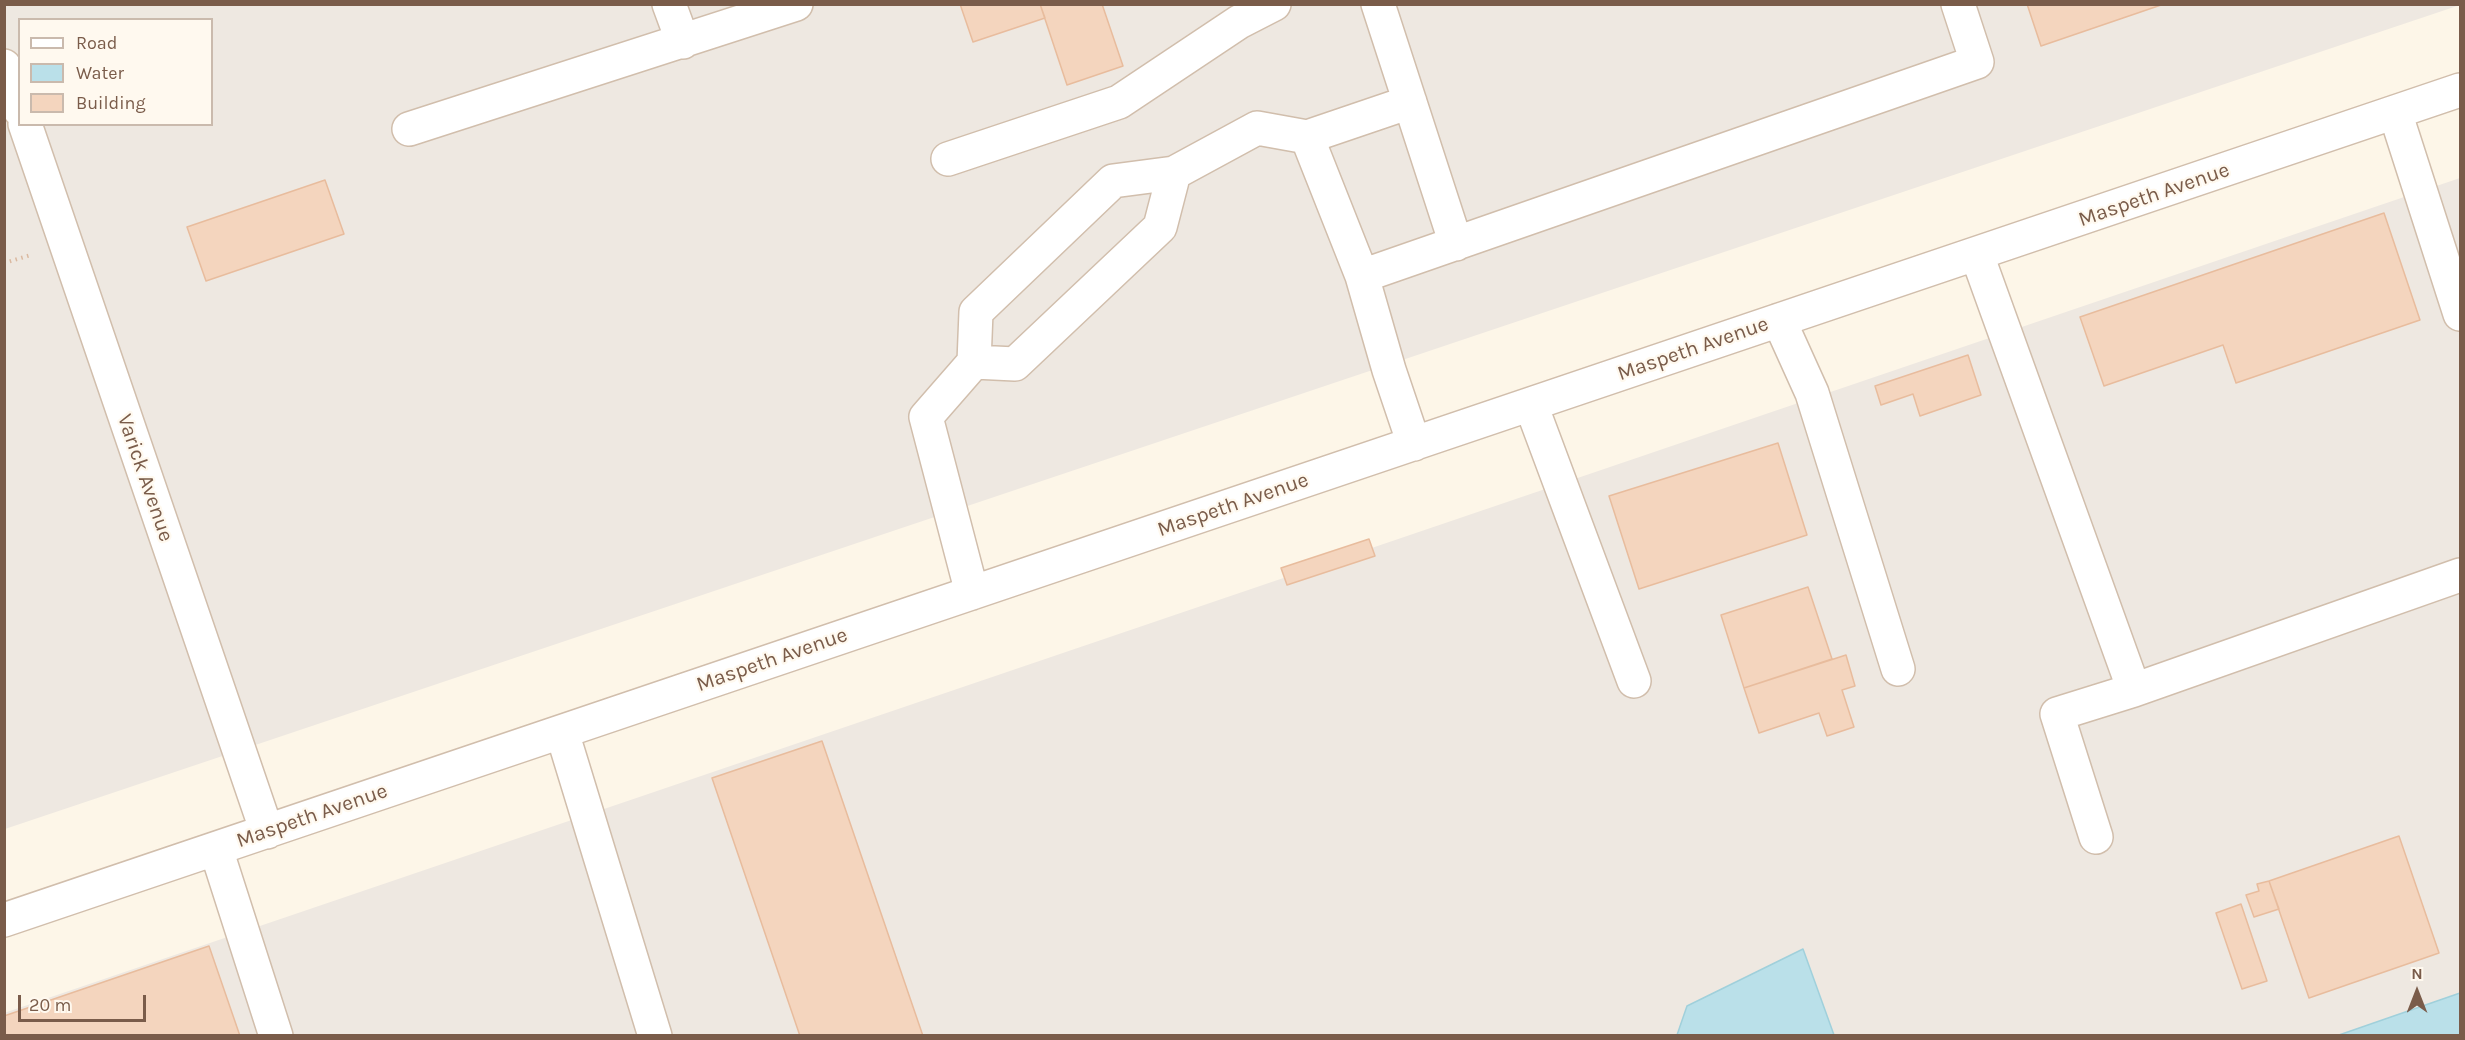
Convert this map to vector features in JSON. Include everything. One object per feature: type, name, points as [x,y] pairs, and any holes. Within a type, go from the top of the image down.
[{"type":"street","points":[[669,4],[683,42]]},
{"type":"street","points":[[409,129],[796,4]]},
{"type":"street","points":[[948,159],[1119,102],[1239,22],[1274,4]]},
{"type":"street","points":[[1378,4],[1456,244]]},
{"type":"street","points":[[1362,276],[1977,62],[1958,4]]},
{"type":"street","points":[[4,66],[18,104]]},
{"type":"street","name":"Maspeth Avenue","points":[[4,921],[2460,90]]},
{"type":"street","points":[[972,593],[926,417],[974,362],[976,312],[1113,181],[1174,173],[1257,128],[1306,137],[1410,102]]},
{"type":"street","points":[[2395,112],[2460,314]]},
{"type":"street","name":"Varick Avenue","points":[[26,126],[267,832]]},
{"type":"street","points":[[1306,137],[1362,276],[1389,370],[1414,444]]},
{"type":"street","points":[[974,362],[1015,364],[1160,227],[1174,173]]},
{"type":"street","points":[[1977,255],[2134,690]]},
{"type":"street","points":[[1779,320],[1812,393],[1898,669]]},
{"type":"street","points":[[1530,405],[1634,681]]},
{"type":"street","points":[[2096,837],[2057,714],[2134,690],[2460,575]]},
{"type":"street","points":[[562,732],[655,1035]]},
{"type":"street","points":[[216,849],[276,1035]]},
{"type":"shaded area","points":[[2460,4],[2460,5],[5,829],[4,5]]},
{"type":"shaded area","points":[[2460,178],[2460,993],[2339,1035],[1834,1035],[1803,949],[1687,1006],[1677,1036],[5,1036],[4,1013]]},
{"type":"water","points":[[1803,949],[1834,1035],[1677,1035],[1687,1006]]},
{"type":"water","points":[[2460,993],[2460,1035],[2339,1035]]},
{"type":"building","points":[[960,4],[1040,4],[1045,18],[973,42]]},
{"type":"building","points":[[1040,4],[1102,4],[1123,66],[1067,85]]},
{"type":"building","points":[[2027,4],[2164,4],[2041,46]]},
{"type":"building","points":[[325,180],[344,234],[206,281],[187,227]]},
{"type":"building","points":[[2384,213],[2420,320],[2236,383],[2223,345],[2104,386],[2080,317]]},
{"type":"building","points":[[1968,355],[1981,395],[1920,416],[1913,394],[1881,405],[1875,386]]},
{"type":"building","points":[[1778,443],[1807,535],[1639,589],[1609,496]]},
{"type":"building","points":[[1369,539],[1375,556],[1287,585],[1281,568]]},
{"type":"building","points":[[1808,587],[1832,659],[1744,688],[1721,615]]},
{"type":"building","points":[[1846,655],[1855,686],[1842,690],[1854,727],[1827,736],[1819,713],[1759,733],[1744,688]]},
{"type":"building","points":[[822,741],[923,1036],[800,1036],[712,778]]},
{"type":"building","points":[[2399,836],[2439,953],[2309,998],[2269,881]]},
{"type":"building","points":[[2269,881],[2279,909],[2254,917],[2246,895],[2259,891],[2257,884]]},
{"type":"building","points":[[2241,904],[2267,981],[2242,989],[2216,913]]},
{"type":"building","points":[[209,946],[240,1036],[4,1036],[4,1016]]}]
